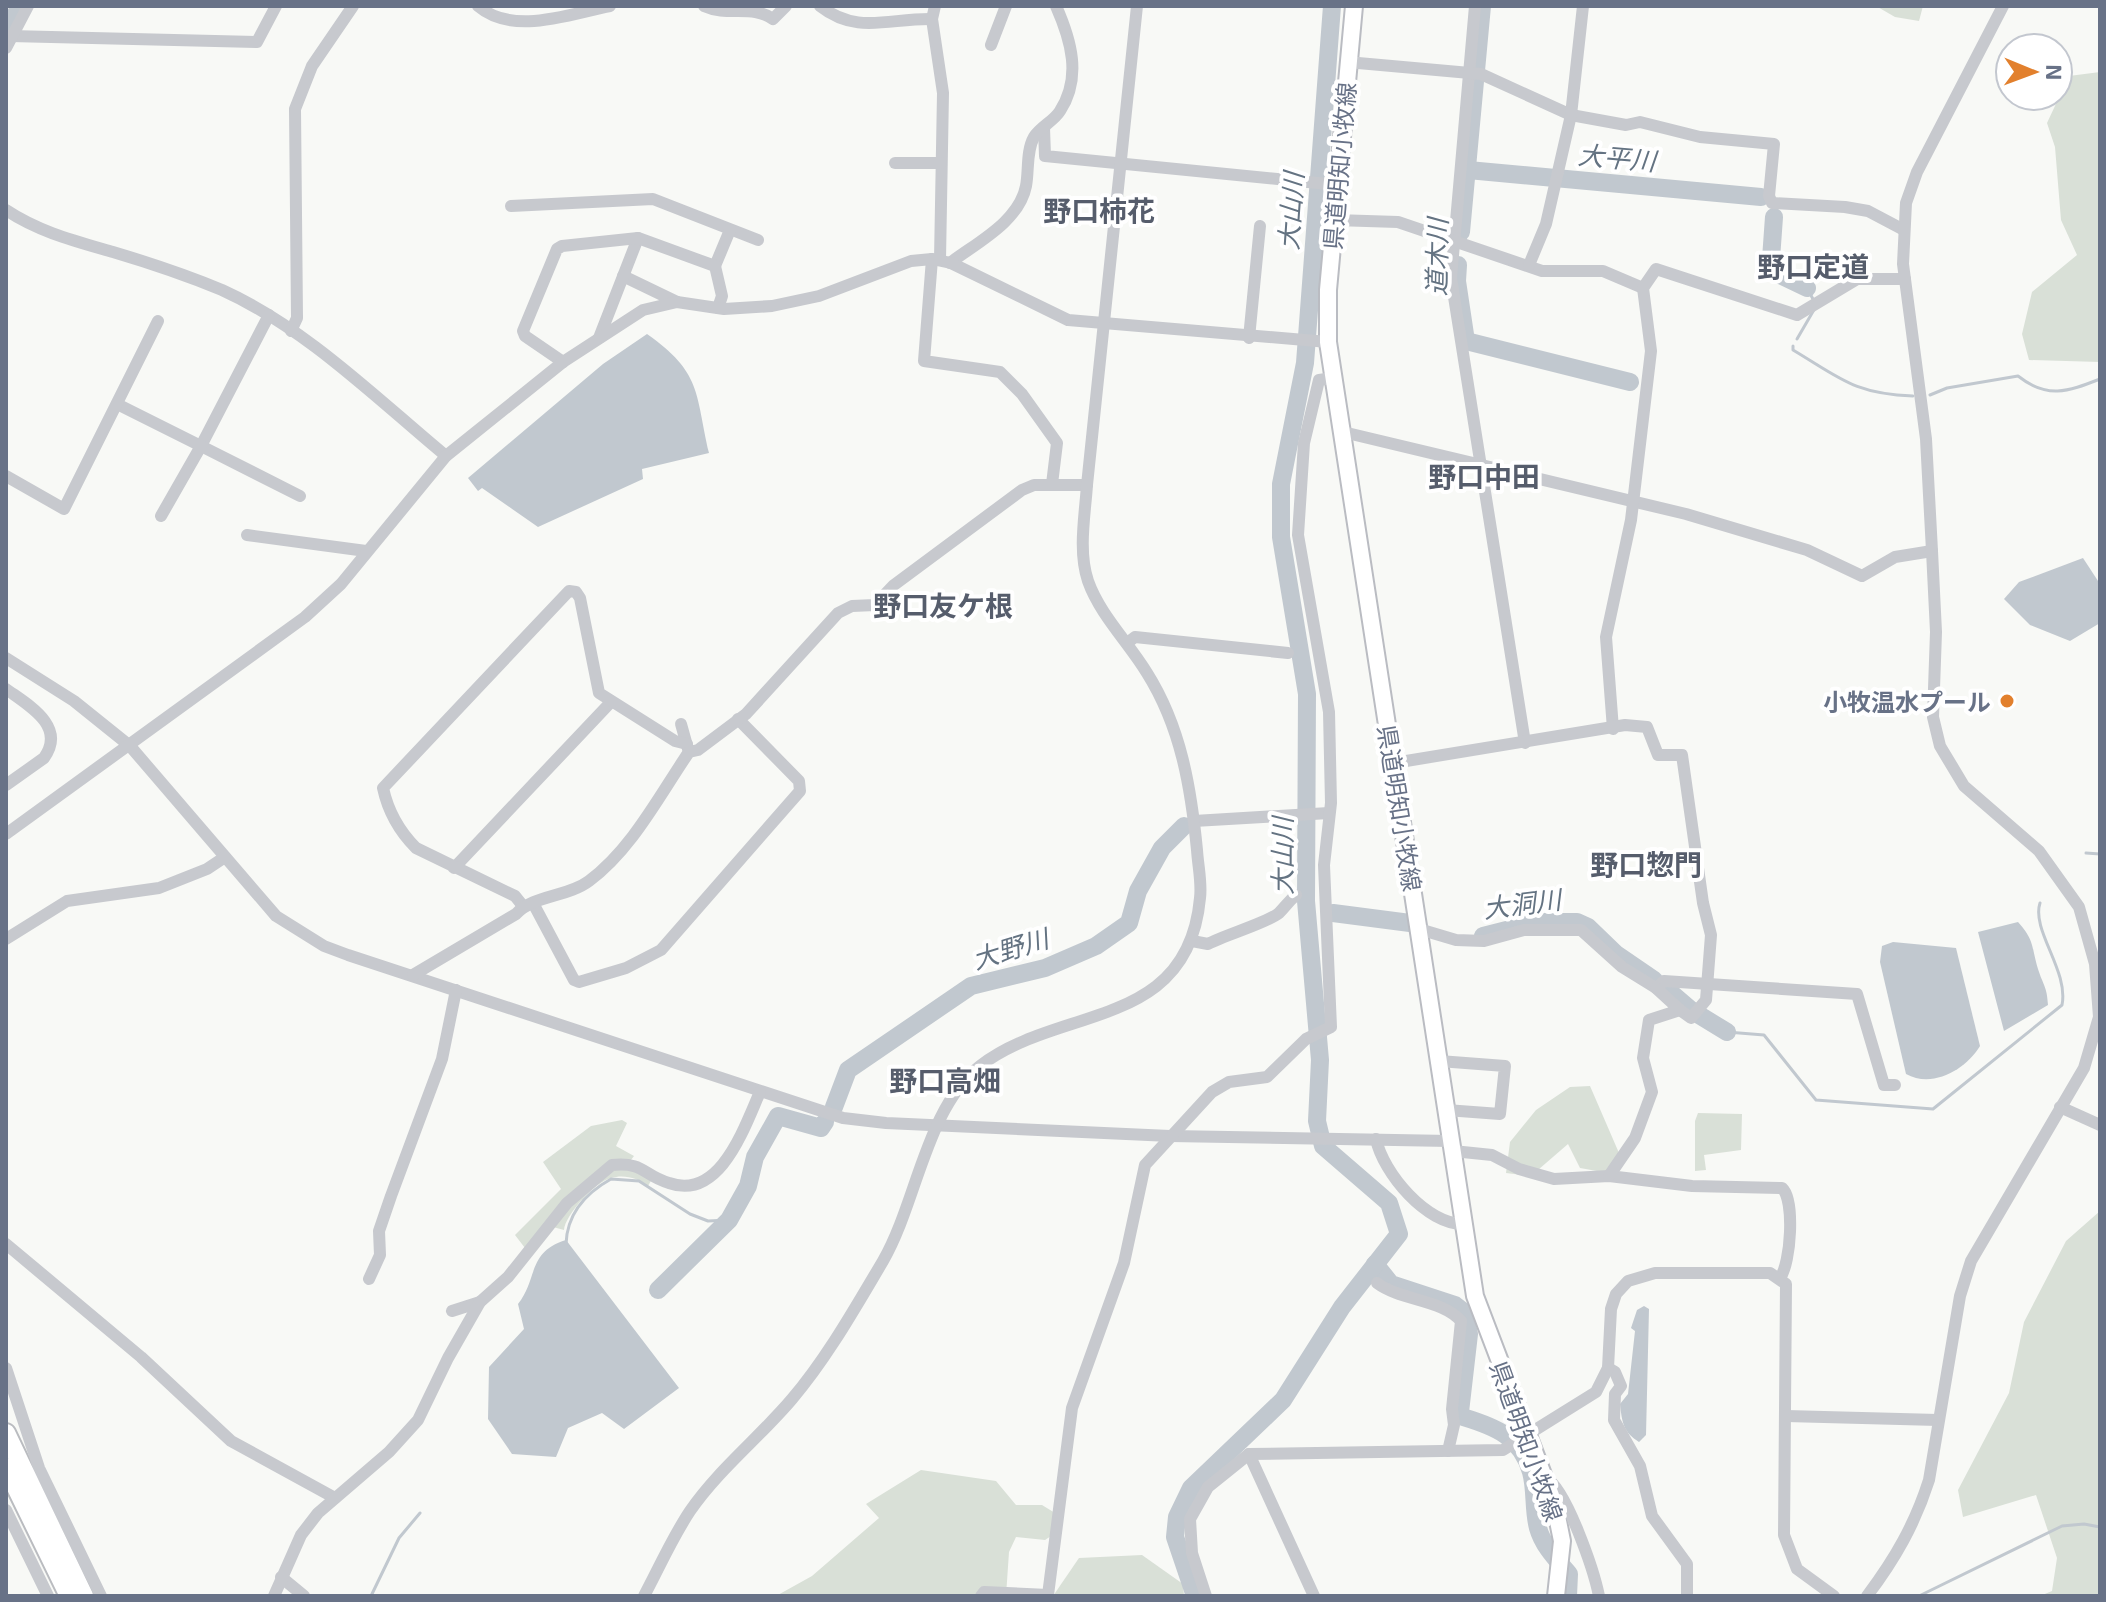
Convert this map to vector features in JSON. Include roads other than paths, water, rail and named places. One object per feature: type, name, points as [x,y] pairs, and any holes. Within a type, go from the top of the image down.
[{"type":"highway","points":[[6,1433],[84,1596]]},
{"type":"highway","points":[[6,1467],[69,1596]]},
{"type":"main road","name":"県道明知小牧線","points":[[1354,6],[1335,185],[1335,220],[1324,343],[1343,432],[1475,1296],[1519,1438],[1546,1478],[1560,1529],[1561,1554],[1556,1596]]},
{"type":"street","points":[[28,6],[8,42],[257,42],[276,6]]},
{"type":"street","points":[[291,331],[297,318],[295,109],[312,66],[353,6]]},
{"type":"street","points":[[478,6],[500,19],[524,22],[610,6]]},
{"type":"street","points":[[704,6],[716,12],[760,10],[773,19],[786,6]]},
{"type":"street","points":[[820,6],[841,20],[860,25],[934,12],[943,93],[941,261],[924,361],[1000,372],[1015,385],[1057,443],[1052,484]]},
{"type":"street","points":[[991,45],[1006,6]]},
{"type":"street","points":[[623,276],[677,302],[718,308],[791,303],[841,289],[888,268],[941,261],[976,247],[1014,209],[1026,186],[1034,136],[1059,114],[1071,84],[1072,47],[1056,6]]},
{"type":"street","points":[[644,1596],[691,1510],[745,1446],[790,1401],[844,1324],[899,1232],[937,1124],[949,1102],[980,1067],[1012,1048],[1134,1002],[1175,966],[1192,941],[1201,893],[1190,788],[1177,739],[1160,694],[1088,581],[1083,540],[1137,6]]},
{"type":"street","points":[[1475,6],[1475,73],[1451,278],[1525,743]]},
{"type":"street","points":[[1529,265],[1546,224],[1571,115],[1583,6]]},
{"type":"street","points":[[1867,1596],[1901,1550],[1920,1508],[1960,1296],[1971,1261],[2084,1068],[2096,1034],[2099,991],[2079,907],[2051,865],[1964,786],[1940,746],[1933,717],[1936,632],[1932,551],[1926,439],[1905,279],[1906,203],[1917,172],[2003,6]]},
{"type":"street","points":[[1347,62],[1475,73],[1571,115],[1626,125],[1640,122],[1700,137],[1774,144],[1769,196],[1772,203],[1856,209],[1904,230]]},
{"type":"street","points":[[1044,128],[1045,156],[1335,185]]},
{"type":"street","points":[[895,163],[941,163]]},
{"type":"street","points":[[511,206],[653,199],[758,240]]},
{"type":"street","points":[[6,210],[27,224],[59,236],[179,273],[269,315],[446,456]]},
{"type":"street","points":[[1335,220],[1389,220],[1542,271],[1603,271],[1643,288]]},
{"type":"street","points":[[1254,338],[1260,226]]},
{"type":"street","points":[[718,308],[722,296],[715,266],[730,230]]},
{"type":"street","points":[[563,362],[525,336],[523,331],[557,249],[638,238],[715,266]]},
{"type":"street","points":[[599,338],[638,238]]},
{"type":"street","points":[[941,261],[1057,316],[1104,324],[1324,343]]},
{"type":"street","points":[[1613,729],[1606,637],[1632,504],[1651,351],[1643,288],[1656,269],[1797,315],[1857,279],[1905,279]]},
{"type":"street","points":[[6,834],[305,617],[341,584],[446,456],[563,362],[643,310],[677,302]]},
{"type":"street","points":[[161,516],[269,315]]},
{"type":"street","points":[[6,476],[64,509],[158,321]]},
{"type":"street","points":[[981,1596],[984,1592],[1048,1595],[1076,1391],[1124,1263],[1145,1165],[1212,1092],[1229,1082],[1267,1077],[1310,1037],[1331,1027],[1333,1015],[1325,942],[1324,865],[1331,755],[1326,676],[1299,556],[1298,535],[1304,443],[1313,394],[1319,380],[1333,378]]},
{"type":"street","points":[[117,404],[300,496]]},
{"type":"street","points":[[1343,432],[1632,504],[1686,514],[1807,550],[1862,576],[1895,557],[1932,551]]},
{"type":"street","points":[[738,719],[799,781],[800,791],[661,950],[626,968],[579,982],[574,980],[528,904],[416,848],[404,836],[386,804],[383,788],[569,591],[576,592],[580,598],[599,693],[610,703],[675,741],[698,750],[738,719],[838,613],[852,606],[875,605],[894,585],[1008,500],[1034,485],[1087,485]]},
{"type":"street","points":[[247,535],[366,551]]},
{"type":"street","points":[[1127,643],[1135,637],[1288,653]]},
{"type":"street","points":[[6,658],[74,701],[130,746],[262,902],[291,927],[348,955],[843,1118],[1170,1136],[1376,1139],[1452,1146],[1492,1155],[1519,1169],[1554,1179],[1609,1176],[1692,1186],[1782,1188],[1789,1198],[1788,1264],[1780,1278]]},
{"type":"street","points":[[6,689],[45,717],[49,726],[48,753],[6,785]]},
{"type":"street","points":[[454,868],[610,703]]},
{"type":"street","points":[[413,975],[528,904],[570,891],[604,867],[652,809],[688,748],[681,724]]},
{"type":"street","points":[[1394,763],[1625,725],[1647,727],[1658,755],[1682,755],[1711,935],[1706,1000],[1691,1018],[1656,988],[1622,967],[1581,930],[1524,930],[1484,941],[1456,940],[1419,929]]},
{"type":"street","points":[[1194,821],[1326,813]]},
{"type":"street","points":[[6,939],[67,901],[159,888],[225,857]]},
{"type":"street","points":[[1192,941],[1208,944],[1232,930],[1263,922],[1278,913],[1296,895]]},
{"type":"street","points":[[1656,988],[1664,981],[1857,994],[1884,1085],[1895,1085]]},
{"type":"street","points":[[369,1279],[380,1255],[379,1231],[442,1059],[456,990]]},
{"type":"street","points":[[1609,1176],[1635,1138],[1652,1092],[1643,1058],[1649,1020],[1680,1010]]},
{"type":"street","points":[[1439,1061],[1505,1066],[1500,1114],[1446,1110]]},
{"type":"street","points":[[274,1596],[301,1535],[335,1498],[389,1452],[418,1420],[480,1302],[508,1277],[567,1203],[612,1165],[643,1167],[669,1184],[687,1186],[718,1172],[760,1092]]},
{"type":"street","points":[[2060,1107],[2100,1125]]},
{"type":"street","points":[[1376,1139],[1380,1157],[1389,1172],[1429,1212],[1442,1222],[1464,1224]]},
{"type":"street","points":[[6,1244],[141,1357],[231,1441],[335,1498]]},
{"type":"street","points":[[1206,1596],[1192,1553],[1190,1519],[1208,1487],[1249,1454],[1503,1450],[1596,1392],[1608,1368],[1611,1309],[1616,1294],[1628,1281],[1655,1273],[1770,1273],[1780,1278],[1787,1296],[1784,1535],[1797,1569],[1834,1596]]},
{"type":"street","points":[[1377,1283],[1392,1294],[1454,1312],[1461,1321],[1452,1409],[1454,1425],[1448,1451]]},
{"type":"street","points":[[452,1311],[480,1302]]},
{"type":"street","points":[[6,1368],[39,1468],[101,1596]]},
{"type":"street","points":[[1608,1368],[1615,1372],[1621,1386],[1615,1394],[1614,1420],[1640,1466],[1652,1516],[1687,1564],[1687,1596]]},
{"type":"street","points":[[1786,1416],[1938,1420]]},
{"type":"street","points":[[1249,1454],[1314,1596]]},
{"type":"street","points":[[1546,1478],[1554,1482],[1568,1509],[1599,1596]]},
{"type":"street","points":[[6,1510],[48,1596]]},
{"type":"street","points":[[281,1577],[304,1596]]},
{"type":"street","points":[[1806,1596],[1814,1583]]},
{"type":"waterway","points":[[6,33],[20,6]]},
{"type":"waterway","name":"大山川","points":[[1195,1596],[1175,1537],[1177,1517],[1191,1488],[1283,1400],[1342,1307],[1399,1234],[1389,1203],[1323,1146],[1317,1121],[1320,1060],[1306,901],[1307,694],[1281,537],[1281,484],[1305,363],[1332,6]]},
{"type":"waterway","name":"道木川","points":[[1461,232],[1482,6]]},
{"type":"waterway","name":"大平川","points":[[1468,170],[1761,197]]},
{"type":"waterway","name":"大平川","points":[[1774,217],[1771,259],[1776,273],[1807,288]]},
{"type":"waterway","name":"道木川","points":[[1458,265],[1457,281],[1466,341],[1630,382]]},
{"type":"waterway","points":[[1807,288],[1814,301]]},
{"type":"waterway","points":[[1797,339],[1815,308]]},
{"type":"waterway","points":[[1793,346],[1793,350],[1848,383],[1876,392],[1913,396]]},
{"type":"waterway","points":[[1930,395],[1947,388],[2018,376],[2038,388],[2058,391],[2100,379]]},
{"type":"waterway","name":"大野川","points":[[834,1107],[848,1070],[971,986],[1045,968],[1096,946],[1129,923],[1138,891],[1162,848],[1184,826]]},
{"type":"waterway","points":[[2086,853],[2100,854]]},
{"type":"waterway","points":[[1727,1032],[1764,1035],[1816,1100],[1933,1109],[2062,1005],[2060,979],[2041,926],[2040,903]]},
{"type":"waterway","name":"大洞川","points":[[1333,913],[1410,923]]},
{"type":"waterway","name":"大洞川","points":[[1483,936],[1538,922],[1577,922],[1588,927],[1616,954],[1654,980]]},
{"type":"waterway","name":"大洞川","points":[[1663,986],[1691,1010],[1727,1032]]},
{"type":"waterway","name":"大野川","points":[[658,1290],[729,1220],[748,1186],[755,1157],[778,1116],[821,1128],[825,1122]]},
{"type":"waterway","points":[[566,1244],[570,1223],[579,1206],[593,1191],[611,1179],[639,1181],[690,1214],[708,1221],[729,1220]]},
{"type":"waterway","points":[[1375,1264],[1391,1284],[1455,1305],[1464,1312],[1469,1334],[1460,1412],[1463,1417],[1506,1435],[1527,1460],[1534,1486],[1540,1535],[1569,1574],[1568,1596]]},
{"type":"waterway","points":[[371,1596],[399,1538],[420,1513]]},
{"type":"waterway","points":[[1919,1596],[2062,1526],[2084,1524],[2100,1527]]},
{"type":"place","name":"小牧温水プール","points":[[2007,701]]},
{"type":"district","name":"野口柿花","points":[[1099,210]]},
{"type":"district","name":"野口定道","points":[[1813,266]]},
{"type":"district","name":"野口中田","points":[[1484,476]]},
{"type":"district","name":"野口友ケ根","points":[[943,605]]},
{"type":"district","name":"野口惣門","points":[[1646,864]]},
{"type":"district","name":"野口高畑","points":[[945,1080]]}]
